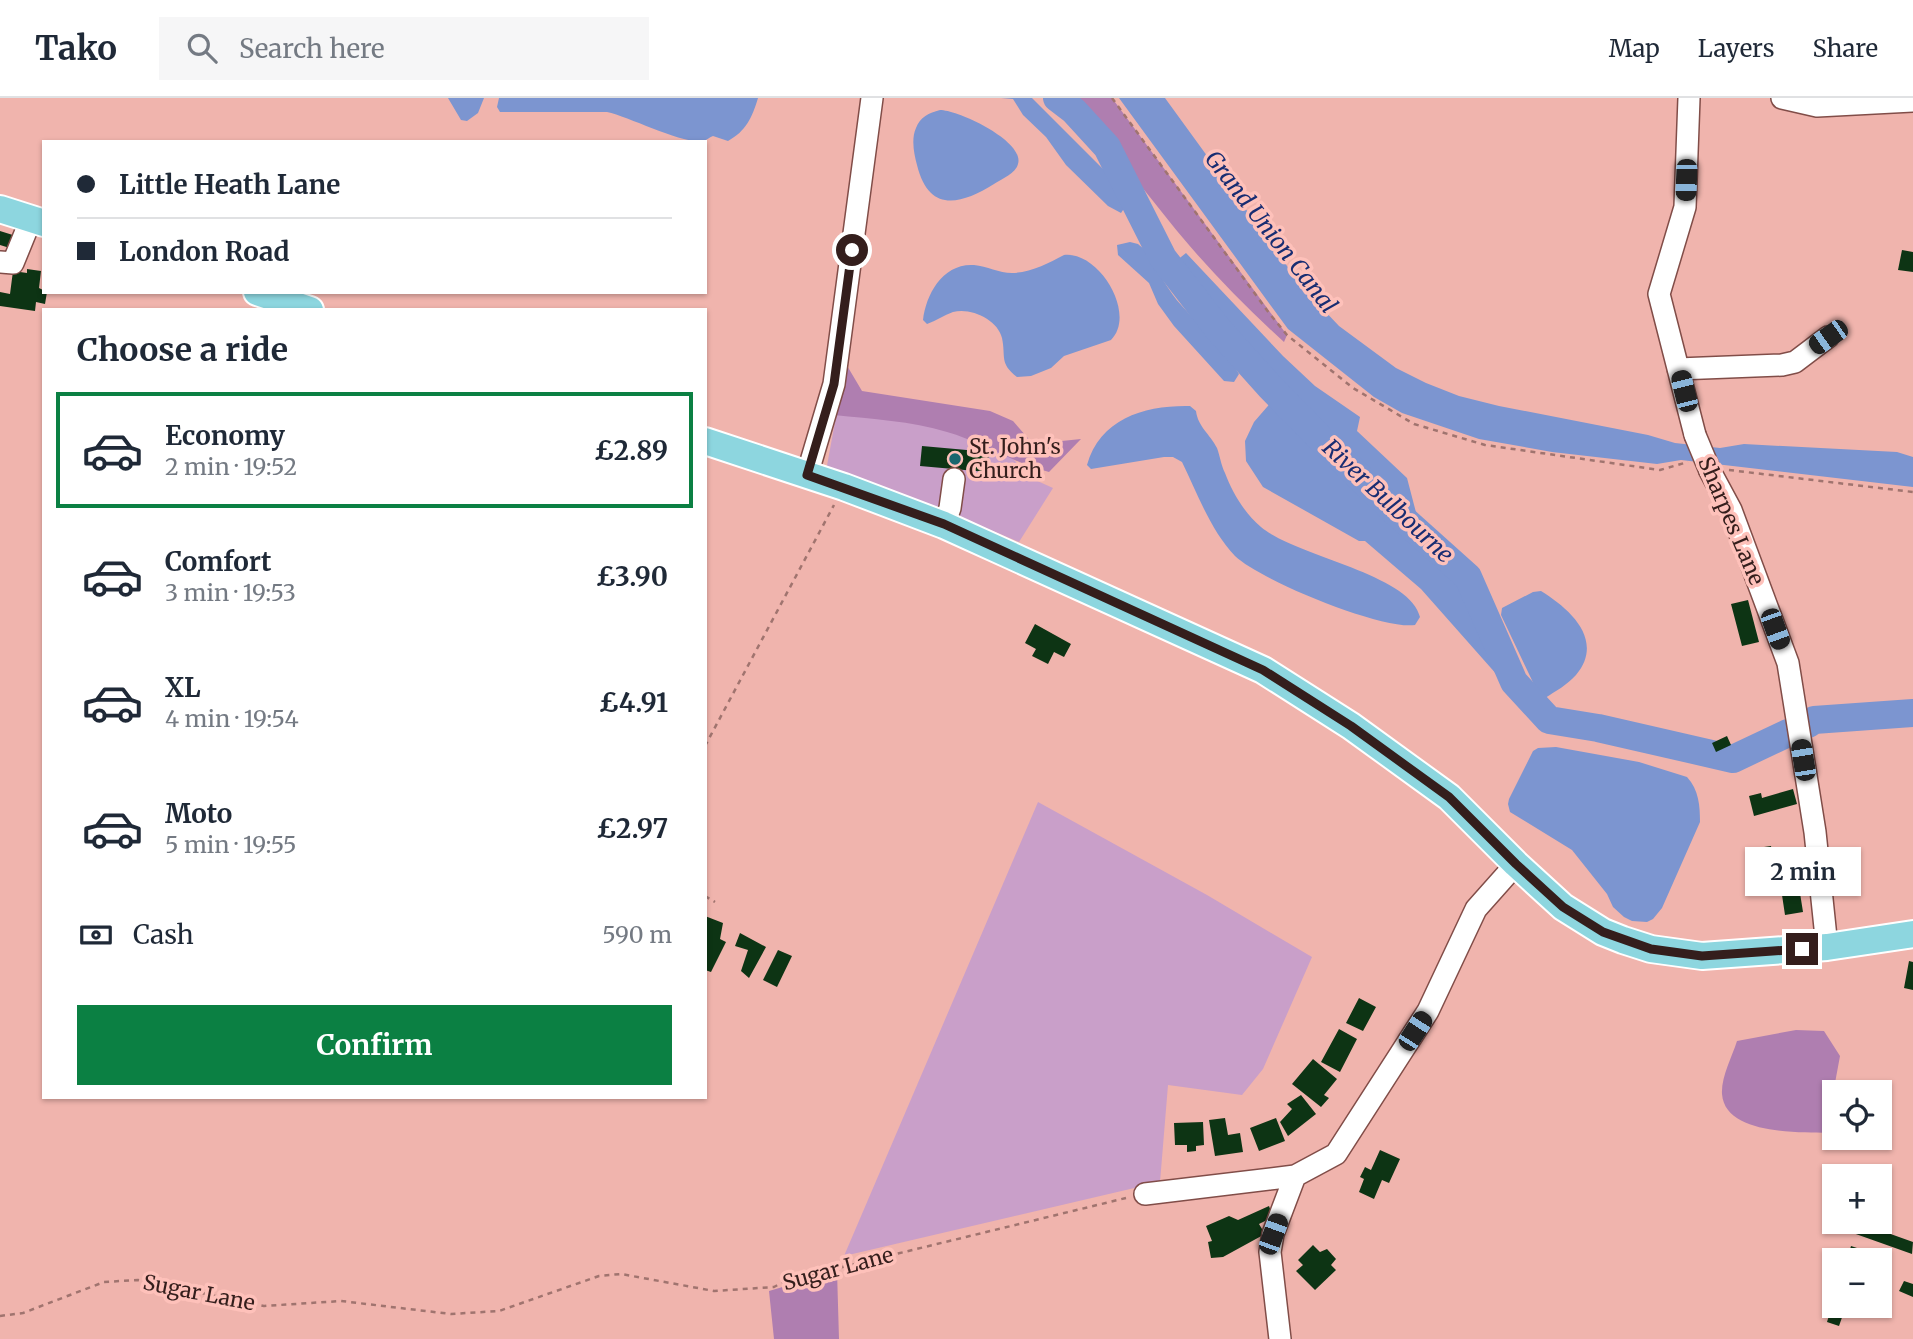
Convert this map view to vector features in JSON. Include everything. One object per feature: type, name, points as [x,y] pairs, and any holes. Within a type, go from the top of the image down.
[{"type":"main road","points":[[0,209],[37,221]]},
{"type":"main road","points":[[263,294],[304,308]]},
{"type":"main road","points":[[707,442],[844,487],[944,524],[1263,670],[1351,726],[1449,797],[1563,907],[1603,932],[1651,949],[1702,956],[1827,947],[1913,934]]},
{"type":"street","points":[[807,475],[834,384],[872,98]]},
{"type":"street","name":"Sharpes Lane","points":[[1689,98],[1685,207],[1659,294],[1695,435],[1731,510],[1788,663],[1815,832],[1827,947]]},
{"type":"street","points":[[1782,98],[1817,106],[1913,101]]},
{"type":"street","points":[[0,262],[13,263],[37,221]]},
{"type":"street","points":[[1678,369],[1782,365],[1795,362],[1828,337]]},
{"type":"street","points":[[944,524],[950,508],[954,479]]},
{"type":"street","points":[[1145,1194],[1295,1176],[1336,1154],[1428,1011],[1476,909],[1516,864]]},
{"type":"street","points":[[1280,1339],[1270,1252],[1273,1234],[1295,1176]]},
{"type":"path","points":[[1112,98],[1287,335],[1353,388],[1414,424],[1496,447],[1660,470],[1688,462],[1712,468],[1913,492]]},
{"type":"path","points":[[707,742],[844,487]]},
{"type":"path","points":[[707,897],[715,902]]},
{"type":"path","name":"Sugar Lane","points":[[0,1316],[23,1313],[104,1282],[138,1280],[264,1306],[341,1301],[452,1314],[499,1311],[598,1276],[621,1274],[714,1291],[774,1287],[785,1281],[1145,1194]]},
{"type":"shaded area","points":[[1057,98],[1112,98],[1287,335],[1284,342],[1219,278],[1108,147]]},
{"type":"shaded area","points":[[846,364],[862,391],[990,411],[1013,421],[1033,444],[1081,439],[1049,472],[933,428],[834,415]]},
{"type":"shaded area","name":"St. John's Church","points":[[837,411],[990,436],[1033,479],[1053,488],[1019,542],[942,510],[826,471]]},
{"type":"shaded area","points":[[1038,802],[1207,895],[1312,957],[1263,1069],[1242,1095],[1168,1085],[1160,1182],[844,1256]]},
{"type":"shaded area","points":[[1796,1030],[1824,1031],[1840,1056],[1836,1080],[1822,1080],[1822,1133],[1782,1131],[1749,1124],[1726,1107],[1722,1087],[1737,1041]]},
{"type":"shaded area","points":[[837,1271],[839,1339],[774,1339],[769,1291]]},
{"type":"water","points":[[448,98],[484,98],[478,113],[467,121],[461,120]]},
{"type":"water","points":[[499,98],[758,98],[748,123],[728,141],[713,136],[705,140],[683,139],[607,112],[500,112],[497,107]]},
{"type":"water","points":[[1001,98],[1032,98],[1108,174],[1127,204],[1121,213],[1108,206],[1066,165],[1046,137],[1023,115],[1013,99]]},
{"type":"water","points":[[1119,98],[1165,98],[1303,288],[1339,326],[1396,368],[1426,383],[1459,396],[1499,406],[1648,435],[1675,443],[1720,448],[1744,444],[1897,452],[1913,457],[1913,487],[1681,460],[1657,464],[1552,452],[1479,439],[1402,413],[1374,397],[1288,329]]},
{"type":"water","points":[[940,110],[961,115],[1001,137],[1017,155],[1018,164],[1015,170],[981,191],[958,200],[938,198],[929,191],[917,165],[914,132],[922,118]]},
{"type":"water","points":[[1130,242],[1145,250],[1177,300],[1226,355],[1239,374],[1234,382],[1224,381],[1174,326],[1158,304],[1149,283],[1118,255],[1117,245]]},
{"type":"water","points":[[1186,253],[1283,356],[1315,386],[1360,417],[1357,431],[1407,478],[1418,520],[1322,434],[1269,379],[1176,261]]},
{"type":"water","points":[[1064,255],[1077,256],[1101,273],[1117,301],[1120,315],[1118,329],[1111,340],[1064,356],[1051,368],[1031,376],[1017,377],[1005,364],[999,332],[983,316],[975,313],[953,312],[927,324],[923,320],[932,291],[953,269],[974,265],[1007,273],[1019,273]]},
{"type":"water","points":[[1273,400],[1354,482],[1454,576],[1468,594],[1504,673],[1498,676],[1421,589],[1365,541],[1359,541],[1263,487],[1246,461],[1245,441],[1254,422]]},
{"type":"water","points":[[1190,406],[1196,411],[1202,426],[1217,448],[1235,495],[1255,522],[1277,537],[1375,577],[1396,589],[1412,602],[1420,617],[1415,625],[1376,620],[1350,612],[1294,590],[1249,566],[1226,546],[1205,511],[1182,462],[1173,457],[1091,469],[1087,465],[1093,449],[1114,425],[1157,408]]},
{"type":"water","points":[[1541,591],[1572,616],[1585,638],[1587,650],[1576,675],[1545,698],[1539,695],[1501,615],[1502,608],[1533,592]]},
{"type":"water","points":[[1556,747],[1639,762],[1687,777],[1694,787],[1700,822],[1662,908],[1653,919],[1647,922],[1632,921],[1624,917],[1613,907],[1607,894],[1572,850],[1510,812],[1509,799],[1533,751]]},
{"type":"building","points":[[0,231],[16,236],[13,249],[0,245]]},
{"type":"building","points":[[1902,250],[1913,252],[1913,272],[1898,270]]},
{"type":"building","points":[[27,269],[41,271],[39,288],[42,294],[47,294],[45,304],[36,302],[35,311],[0,306],[0,292],[10,294],[13,271],[27,273]]},
{"type":"building","name":"St. John's Church","points":[[922,446],[989,452],[987,472],[920,466]]},
{"type":"building","points":[[1748,600],[1759,642],[1742,646],[1731,604]]},
{"type":"building","points":[[1035,624],[1071,644],[1064,657],[1054,652],[1048,664],[1032,656],[1036,649],[1025,643]]},
{"type":"building","points":[[1727,736],[1731,745],[1716,752],[1712,743]]},
{"type":"building","points":[[1793,789],[1797,804],[1754,816],[1749,796],[1761,793],[1762,798]]},
{"type":"building","points":[[1771,846],[1774,864],[1770,864],[1774,890],[1752,893],[1746,856],[1758,854],[1757,848]]},
{"type":"building","points":[[1800,893],[1803,912],[1785,915],[1782,895]]},
{"type":"building","points":[[707,917],[723,923],[720,939],[726,942],[711,972],[707,971]]},
{"type":"building","points":[[740,933],[766,947],[749,978],[741,971],[748,950],[735,946]]},
{"type":"building","points":[[778,950],[792,956],[777,987],[763,980]]},
{"type":"building","points":[[1909,961],[1913,962],[1913,990],[1904,988]]},
{"type":"building","points":[[1359,998],[1376,1007],[1363,1031],[1346,1023]]},
{"type":"building","points":[[1339,1029],[1357,1039],[1340,1072],[1321,1062]]},
{"type":"building","points":[[1313,1059],[1337,1079],[1324,1095],[1329,1098],[1321,1107],[1292,1084]]},
{"type":"building","points":[[1301,1095],[1316,1114],[1288,1136],[1280,1122],[1292,1109],[1287,1104]]},
{"type":"building","points":[[1225,1118],[1228,1135],[1240,1133],[1243,1152],[1215,1156],[1209,1120]]},
{"type":"building","points":[[1276,1118],[1285,1141],[1259,1151],[1250,1128]]},
{"type":"building","points":[[1203,1122],[1204,1145],[1196,1146],[1196,1151],[1187,1152],[1187,1145],[1175,1145],[1174,1123]]},
{"type":"building","points":[[1380,1150],[1400,1159],[1389,1183],[1382,1180],[1374,1199],[1359,1192],[1364,1179],[1360,1177],[1365,1167],[1371,1170]]},
{"type":"building","points":[[1269,1206],[1273,1217],[1259,1224],[1265,1234],[1223,1257],[1211,1258],[1208,1242],[1212,1241],[1206,1226],[1229,1216],[1238,1220]]},
{"type":"building","points":[[1856,1234],[1891,1234],[1913,1242],[1912,1254]]},
{"type":"building","points":[[1313,1245],[1320,1252],[1327,1249],[1336,1259],[1331,1265],[1336,1270],[1315,1290],[1296,1271],[1303,1265],[1298,1260]]},
{"type":"building","points":[[1904,1281],[1913,1284],[1913,1297],[1899,1291]]},
{"type":"building","points":[[1828,1318],[1842,1318],[1839,1326],[1827,1322]]},
{"type":"waterway","name":"River Bulbourne","points":[[1057,98],[1074,111],[1107,147],[1163,258],[1218,329],[1327,445],[1390,507],[1468,577],[1514,682],[1549,720],[1598,728],[1733,759],[1788,733]]},
{"type":"waterway","name":"River Bulbourne","points":[[1808,724],[1814,720],[1913,713]]},
{"type":"place","name":"St. John's Church","points":[[955,459]]},
{"type":"route","points":[[852,250],[834,384],[807,475],[944,524],[1263,670],[1351,726],[1449,797],[1563,907],[1603,932],[1651,949],[1702,956],[1802,949]]},
{"type":"water label","name":"Grand Union Canal","points":[[1271,232]]}]
